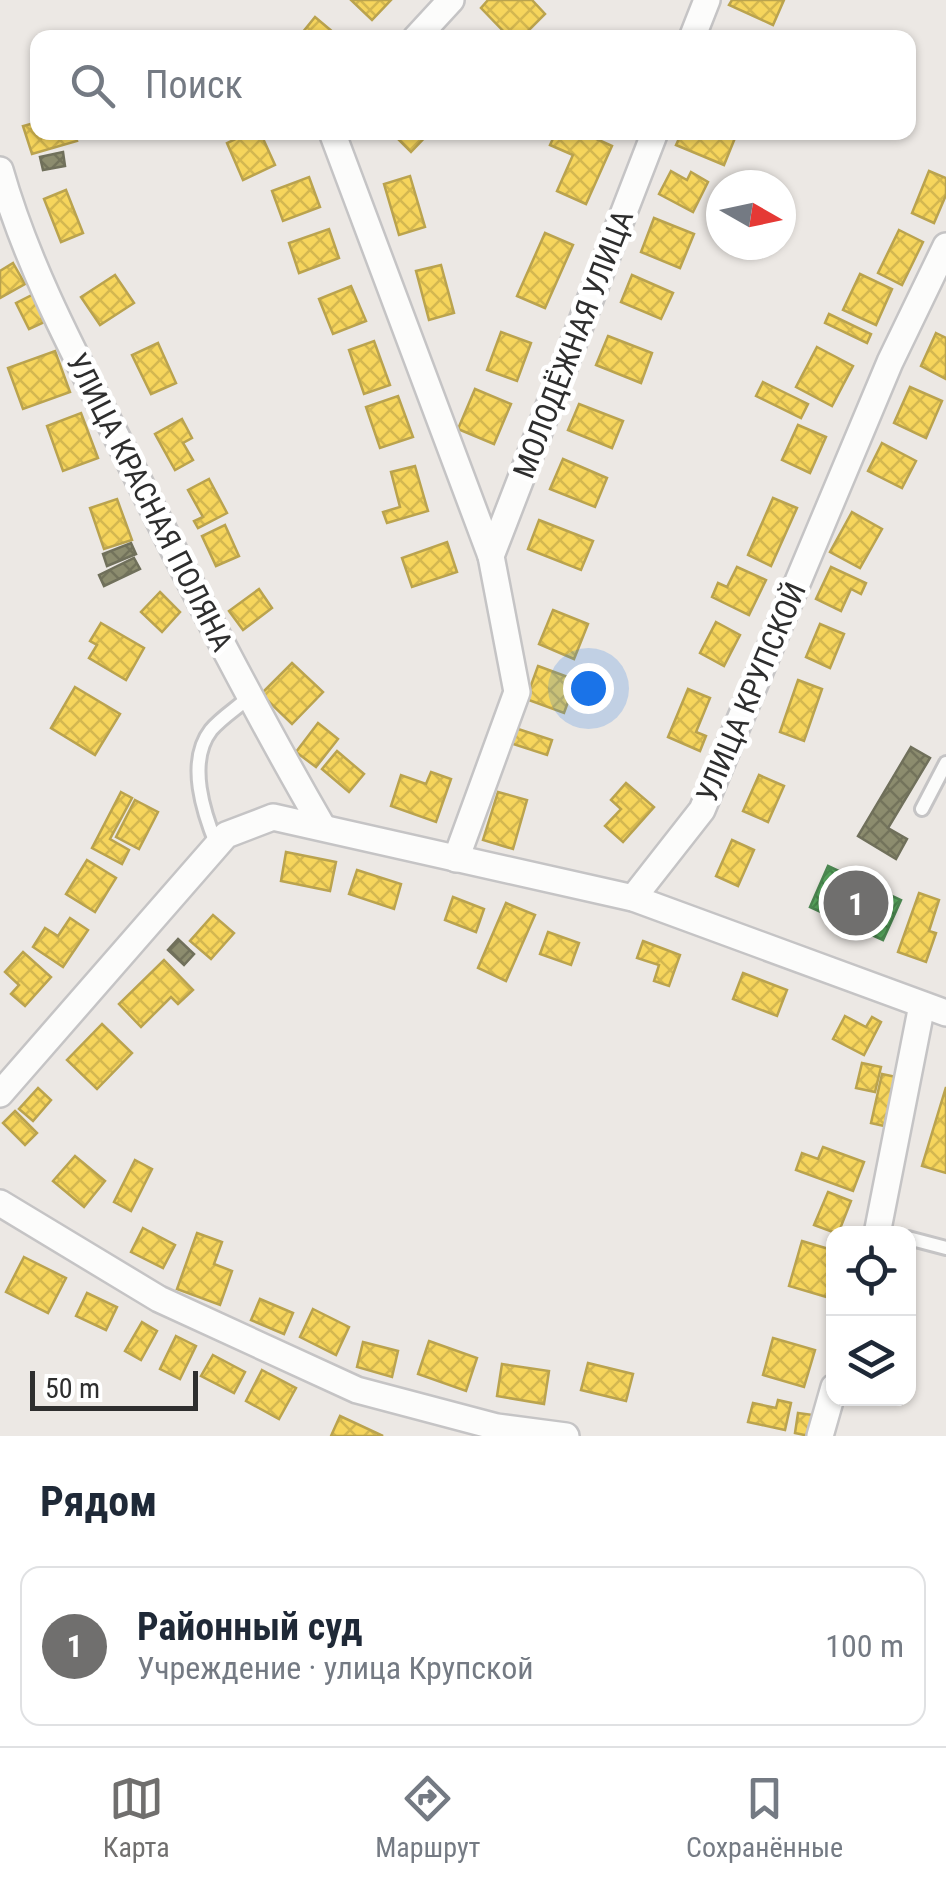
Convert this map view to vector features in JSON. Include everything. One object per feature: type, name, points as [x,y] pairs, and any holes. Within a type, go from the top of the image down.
[{"type":"street","points":[[423,30],[451,0]]},
{"type":"street","points":[[695,30],[707,0]]},
{"type":"street","name":"МОЛОДЁЖНАЯ УЛИЦА","points":[[335,140],[491,556],[517,692],[456,859]]},
{"type":"street","name":"МОЛОДЁЖНАЯ УЛИЦА","points":[[491,556],[652,140]]},
{"type":"street","name":"УЛИЦА КРАСНАЯ ПОЛЯНА","points":[[0,170],[18,233],[248,698],[321,824]]},
{"type":"street","name":"УЛИЦА КРУПСКОЙ","points":[[633,898],[702,810],[890,362],[946,246]]},
{"type":"street","points":[[0,1094],[12,1062],[226,836],[273,817],[321,824],[633,898],[934,1009],[884,1226]]},
{"type":"street","points":[[0,1204],[159,1299],[357,1390],[495,1432],[566,1436]]},
{"type":"street","points":[[820,1436],[829,1406]]},
{"type":"lane","points":[[217,846],[198,802],[200,769],[209,732],[248,698]]},
{"type":"lane","points":[[922,809],[946,764]]},
{"type":"lane","points":[[916,1240],[946,1248]]},
{"type":"building: Жильё","points":[[351,0],[391,0],[372,20]]},
{"type":"building: Жильё","points":[[488,0],[532,0],[545,14],[529,30],[502,30],[481,8]]},
{"type":"building: Жильё","points":[[732,0],[784,0],[773,25],[729,5]]},
{"type":"building: Жильё","points":[[315,17],[330,30],[304,30]]},
{"type":"building: Жильё","points":[[30,124],[30,140],[77,141],[32,154],[23,126]]},
{"type":"building: Жильё","points":[[264,140],[275,165],[243,180],[227,143]]},
{"type":"building: Жильё","points":[[399,140],[422,140],[411,152]]},
{"type":"building: Жильё","points":[[552,140],[599,140],[612,146],[586,204],[557,191],[573,155],[550,145]]},
{"type":"building: Жильё","points":[[678,140],[734,140],[724,165],[676,145]]},
{"type":"building: Жильё","points":[[671,171],[687,180],[691,172],[706,181],[693,212],[659,194]]},
{"type":"building: Жильё","points":[[929,171],[946,178],[946,195],[934,223],[912,213]]},
{"type":"building: Жильё","points":[[410,176],[425,227],[399,235],[384,184]]},
{"type":"building: Жильё","points":[[309,177],[320,207],[283,221],[272,191]]},
{"type":"building: Жильё","points":[[66,190],[83,233],[61,242],[44,199]]},
{"type":"building: Жильё","points":[[654,218],[694,234],[680,268],[641,252]]},
{"type":"building: Жильё","points":[[329,229],[339,258],[299,273],[289,243]]},
{"type":"building: Жильё","points":[[899,230],[923,242],[902,285],[878,273]]},
{"type":"building: Жильё","points":[[545,233],[573,245],[545,308],[517,296]]},
{"type":"building: Жильё","points":[[13,263],[25,284],[0,298],[0,271]]},
{"type":"building: Жильё","points":[[441,265],[454,313],[429,320],[416,271]]},
{"type":"building: Жильё","points":[[860,274],[892,289],[876,325],[843,310]]},
{"type":"building: Жильё","points":[[115,275],[134,303],[100,325],[81,297]]},
{"type":"building: Жильё","points":[[632,275],[673,293],[661,319],[621,302]]},
{"type":"building: Жильё","points":[[351,286],[366,321],[333,334],[319,299]]},
{"type":"building: Жильё","points":[[36,293],[49,320],[29,329],[16,303]]},
{"type":"building: Жильё","points":[[829,314],[871,334],[867,343],[825,323]]},
{"type":"building: Жильё","points":[[501,332],[531,343],[517,381],[487,370]]},
{"type":"building: Жильё","points":[[936,333],[946,338],[946,379],[921,366]]},
{"type":"building: Жильё","points":[[608,336],[652,353],[641,383],[596,365]]},
{"type":"building: Жильё","points":[[374,341],[390,385],[364,394],[349,350]]},
{"type":"building: Жильё","points":[[158,343],[176,383],[151,394],[132,355]]},
{"type":"building: Жильё","points":[[817,347],[853,366],[832,406],[796,387]]},
{"type":"building: Жильё","points":[[55,351],[70,392],[23,409],[8,368]]},
{"type":"building: Жильё","points":[[763,382],[808,404],[801,418],[756,396]]},
{"type":"building: Жильё","points":[[910,387],[942,401],[926,438],[894,423]]},
{"type":"building: Жильё","points":[[475,389],[511,404],[494,444],[458,429]]},
{"type":"building: Жильё","points":[[398,396],[413,437],[380,448],[366,407]]},
{"type":"building: Жильё","points":[[579,404],[623,421],[612,448],[568,430]]},
{"type":"building: Жильё","points":[[81,413],[98,458],[63,471],[47,426]]},
{"type":"building: Жильё","points":[[182,419],[192,438],[183,443],[193,460],[175,470],[155,434]]},
{"type":"building: Жильё","points":[[798,425],[826,437],[810,473],[782,460]]},
{"type":"building: Жильё","points":[[882,443],[916,461],[902,488],[868,471]]},
{"type":"building: Жильё","points":[[563,459],[607,478],[595,507],[550,489]]},
{"type":"building: Жильё","points":[[415,466],[428,511],[387,523],[383,512],[400,507],[391,472]]},
{"type":"building: Жильё","points":[[209,479],[227,513],[198,528],[194,521],[203,517],[188,490]]},
{"type":"building: Жильё","points":[[773,498],[797,508],[771,566],[748,555]]},
{"type":"building: Жильё","points":[[117,499],[132,540],[104,549],[90,508]]},
{"type":"building: Жильё","points":[[852,512],[882,529],[860,568],[830,552]]},
{"type":"building: Жильё","points":[[539,520],[593,541],[581,570],[528,549]]},
{"type":"building: Жильё","points":[[225,525],[239,556],[216,566],[202,536]]},
{"type":"building: Жильё","points":[[447,542],[457,572],[412,587],[402,558]]},
{"type":"building: Жильё","points":[[737,567],[766,580],[749,615],[712,597],[718,583],[727,587]]},
{"type":"building: Жильё","points":[[831,567],[866,583],[861,594],[851,589],[841,611],[816,599]]},
{"type":"building: Жильё","points":[[259,589],[272,608],[243,630],[229,611]]},
{"type":"building: Жильё","points":[[160,592],[180,612],[162,632],[141,612]]},
{"type":"building: Жильё","points":[[553,610],[588,624],[574,659],[539,644]]},
{"type":"building: Жильё","points":[[716,622],[740,635],[724,666],[700,653]]},
{"type":"building: Жильё","points":[[101,623],[144,648],[126,680],[89,658],[97,645],[90,641]]},
{"type":"building: Жильё","points":[[820,624],[844,634],[830,668],[806,657]]},
{"type":"building: Жильё","points":[[292,663],[323,692],[292,724],[261,694]]},
{"type":"building: Жильё","points":[[538,666],[576,680],[564,713],[526,699]]},
{"type":"building: Жильё","points":[[798,680],[822,689],[804,741],[780,732]]},
{"type":"building: Жильё","points":[[75,687],[120,714],[95,755],[51,728]]},
{"type":"building: Жильё","points":[[688,689],[710,698],[696,732],[706,736],[700,751],[668,737]]},
{"type":"building: Жильё","points":[[318,723],[338,739],[316,767],[296,752]]},
{"type":"building: Жильё","points":[[515,728],[552,740],[547,755],[510,743]]},
{"type":"building: Жильё","points":[[337,751],[364,774],[349,792],[322,769]]},
{"type":"building: Жильё","points":[[431,772],[451,779],[436,822],[391,806],[401,775],[426,784]]},
{"type":"building: Жильё","points":[[759,775],[784,786],[768,822],[743,811]]},
{"type":"building: Жильё","points":[[626,783],[654,807],[623,842],[605,826],[621,809],[611,800]]},
{"type":"building: Жильё","points":[[121,792],[132,798],[110,839],[129,850],[122,864],[92,848]]},
{"type":"building: Жильё","points":[[498,792],[527,800],[513,849],[483,840]]},
{"type":"building: Жильё","points":[[135,800],[158,812],[139,849],[116,837]]},
{"type":"building: Жильё","points":[[732,840],[754,850],[738,886],[716,876]]},
{"type":"building: Жильё","points":[[286,852],[336,862],[330,891],[281,881]]},
{"type":"building: Жильё","points":[[87,860],[116,878],[95,912],[66,894]]},
{"type":"building: Жильё","points":[[357,870],[401,884],[394,909],[349,894]]},
{"type":"building: Жильё","points":[[919,893],[939,900],[929,931],[936,933],[926,962],[898,952]]},
{"type":"building: Жильё","points":[[453,897],[484,909],[476,932],[445,920]]},
{"type":"building: Жильё","points":[[506,903],[535,915],[506,981],[478,968]]},
{"type":"building: Жильё","points":[[213,915],[234,933],[211,959],[190,941]]},
{"type":"building: Жильё","points":[[70,918],[88,930],[63,967],[33,947],[45,928],[58,936]]},
{"type":"building: Жильё","points":[[548,932],[579,943],[571,965],[540,954]]},
{"type":"building: Жильё","points":[[643,941],[680,955],[669,986],[654,981],[659,965],[637,958]]},
{"type":"building: Жильё","points":[[23,952],[51,977],[25,1006],[11,994],[19,985],[5,972]]},
{"type":"building: Жильё","points":[[164,960],[193,990],[178,1004],[171,997],[141,1027],[119,1004]]},
{"type":"building: Жильё","points":[[743,973],[787,990],[777,1016],[733,999]]},
{"type":"building: Жильё","points":[[845,1016],[866,1027],[872,1017],[881,1022],[864,1055],[833,1039]]},
{"type":"building: Жильё","points":[[102,1024],[132,1053],[97,1089],[67,1060]]},
{"type":"building: Жильё","points":[[862,1063],[881,1067],[875,1092],[856,1088]]},
{"type":"building: Жильё","points":[[882,1074],[896,1077],[884,1126],[871,1123]]},
{"type":"building: Жильё","points":[[946,1087],[946,1173],[922,1166]]},
{"type":"building: Жильё","points":[[38,1088],[51,1100],[33,1121],[19,1109]]},
{"type":"building: Жильё","points":[[15,1111],[37,1133],[25,1145],[3,1123]]},
{"type":"building: Жильё","points":[[823,1147],[864,1162],[853,1191],[796,1170],[802,1153],[818,1159]]},
{"type":"building: Жильё","points":[[75,1156],[105,1181],[84,1207],[53,1181]]},
{"type":"building: Жильё","points":[[135,1160],[152,1169],[131,1211],[114,1202]]},
{"type":"building: Жильё","points":[[828,1192],[851,1201],[841,1226],[826,1226],[826,1230],[814,1225]]},
{"type":"building: Жильё","points":[[143,1228],[175,1245],[163,1268],[131,1252]]},
{"type":"building: Жильё","points":[[197,1233],[222,1242],[214,1264],[232,1271],[220,1305],[177,1289]]},
{"type":"building: Жильё","points":[[802,1241],[826,1248],[826,1297],[789,1286]]},
{"type":"building: Жильё","points":[[24,1257],[66,1278],[48,1313],[6,1292]]},
{"type":"building: Жильё","points":[[87,1293],[117,1307],[106,1330],[76,1316]]},
{"type":"building: Жильё","points":[[260,1299],[293,1313],[284,1334],[251,1320]]},
{"type":"building: Жильё","points":[[313,1309],[349,1327],[336,1355],[300,1337]]},
{"type":"building: Жильё","points":[[142,1322],[157,1331],[141,1360],[125,1351]]},
{"type":"building: Жильё","points":[[176,1336],[196,1346],[180,1379],[160,1369]]},
{"type":"building: Жильё","points":[[773,1338],[815,1350],[804,1387],[763,1375]]},
{"type":"building: Жильё","points":[[429,1341],[477,1358],[466,1391],[418,1374]]},
{"type":"building: Жильё","points":[[363,1342],[398,1351],[392,1377],[357,1367]]},
{"type":"building: Жильё","points":[[213,1355],[245,1372],[234,1393],[201,1376]]},
{"type":"building: Жильё","points":[[588,1363],[633,1374],[626,1401],[581,1390]]},
{"type":"building: Жильё","points":[[502,1364],[549,1371],[544,1404],[497,1396]]},
{"type":"building: Жильё","points":[[262,1370],[296,1388],[279,1419],[246,1401]]},
{"type":"building: Жильё","points":[[778,1400],[791,1403],[785,1430],[748,1422],[753,1403],[776,1408]]},
{"type":"building: Жильё","points":[[798,1413],[813,1415],[809,1436],[795,1433]]},
{"type":"building: Жильё","points":[[340,1416],[383,1436],[331,1436]]},
{"type":"building: Учреждения","points":[[828,866],[901,900],[883,940],[810,907]]},
{"type":"building: Промзона","points":[[63,152],[65,166],[43,170],[40,157]]},
{"type":"building: Промзона","points":[[131,543],[136,554],[107,566],[103,554]]},
{"type":"building: Промзона","points":[[134,558],[140,569],[104,586],[99,575]]},
{"type":"building: Промзона","points":[[911,747],[930,758],[888,828],[907,839],[896,859],[858,836]]},
{"type":"building: Промзона","points":[[178,939],[194,954],[184,965],[168,950]]},
{"type":"place","name":"Районный суд","points":[[856,903]]}]
